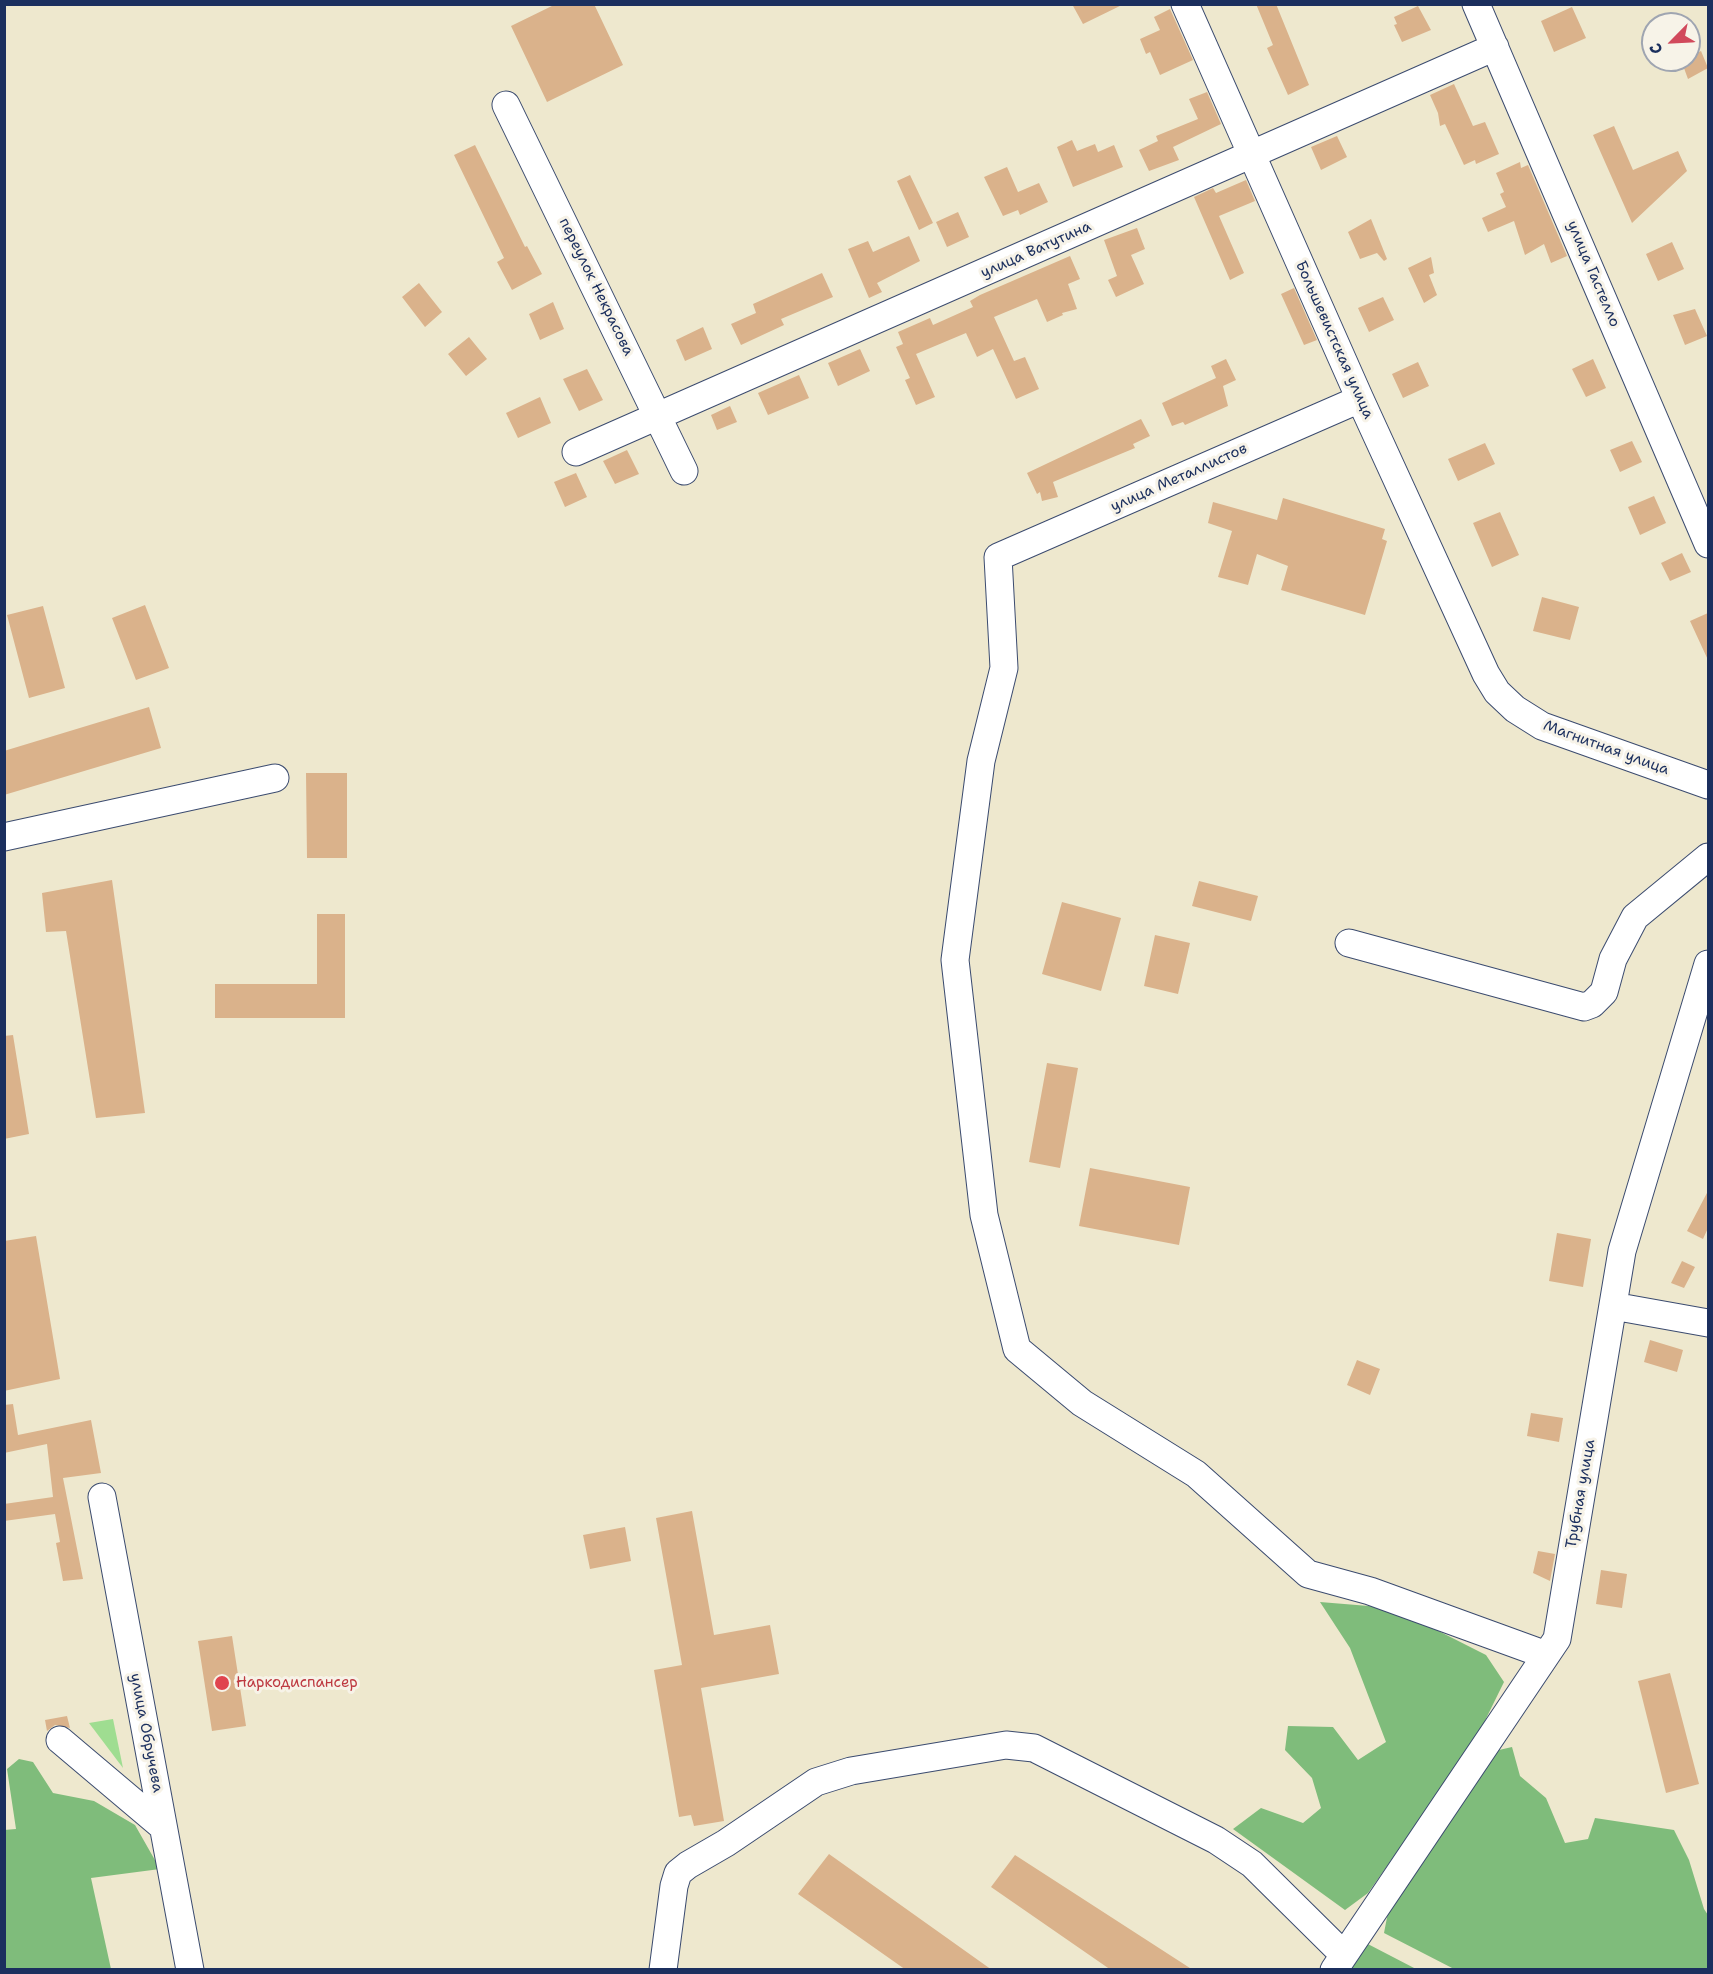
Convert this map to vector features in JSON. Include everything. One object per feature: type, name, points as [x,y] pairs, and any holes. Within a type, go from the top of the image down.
[{"type":"street","name":"Большевистская улица","points":[[1185,4],[1360,399],[1486,674]]},
{"type":"street","name":"улица Гастелло","points":[[1476,4],[1708,544]]},
{"type":"street","name":"улица Ватутина","points":[[576,452],[1496,47]]},
{"type":"street","name":"переулок Некрасова","points":[[506,105],[659,414],[684,471]]},
{"type":"street","name":"улица Металлистов","points":[[1360,399],[998,557],[1004,668],[981,761],[955,960],[984,1215],[1017,1349],[1082,1403],[1196,1474],[1308,1574],[1370,1591],[1546,1655]]},
{"type":"street","name":"Магнитная улица","points":[[1486,674],[1497,692],[1515,709],[1542,726],[1708,785]]},
{"type":"street","points":[[4,837],[275,778]]},
{"type":"street","points":[[1349,943],[1584,1007],[1592,1004],[1604,992],[1613,958],[1635,917],[1708,857]]},
{"type":"street","name":"Трубная улица","points":[[1339,1962],[1557,1639],[1622,1251],[1708,964]]},
{"type":"street","points":[[1613,1306],[1708,1323]]},
{"type":"street","name":"улица Обручева","points":[[102,1497],[190,1970]]},
{"type":"street","points":[[60,1740],[163,1827]]},
{"type":"street","points":[[663,1970],[674,1886],[678,1873],[688,1865],[726,1843],[816,1782],[851,1771],[1006,1745],[1034,1748],[1216,1840],[1252,1864],[1339,1962]]},
{"type":"green space","points":[[1320,1602],[1393,1608],[1486,1655],[1504,1682],[1475,1741],[1368,1893],[1345,1910],[1233,1829],[1261,1808],[1303,1823],[1321,1808],[1312,1778],[1285,1750],[1288,1726],[1333,1727],[1358,1760],[1386,1742],[1350,1648]]},
{"type":"green space","points":[[113,1719],[123,1768],[89,1723]]},
{"type":"green space","points":[[1512,1747],[1520,1776],[1546,1798],[1565,1843],[1588,1839],[1595,1818],[1674,1830],[1689,1860],[1704,1909],[1708,1915],[1708,1969],[1454,1969],[1384,1933],[1389,1907],[1499,1750]]},
{"type":"green space","points":[[19,1759],[33,1762],[53,1793],[94,1801],[135,1825],[160,1869],[91,1878],[111,1969],[5,1969],[4,1830],[16,1829],[7,1769]]},
{"type":"green space","points":[[1364,1942],[1416,1969],[1347,1970]]},
{"type":"building","points":[[556,4],[594,4],[623,65],[547,102],[511,26]]},
{"type":"building","points":[[1072,4],[1124,4],[1083,24]]},
{"type":"building","points":[[1256,4],[1276,4],[1309,85],[1288,95],[1267,48],[1273,45]]},
{"type":"building","points":[[1418,6],[1431,30],[1402,42],[1394,25],[1397,24],[1394,17]]},
{"type":"building","points":[[1572,7],[1586,38],[1554,52],[1541,21]]},
{"type":"building","points":[[1170,9],[1193,60],[1160,75],[1150,52],[1146,54],[1140,39],[1160,30],[1154,17]]},
{"type":"building","points":[[1701,51],[1708,68],[1701,72]]},
{"type":"building","points":[[1685,72],[1701,72],[1688,79]]},
{"type":"building","points":[[1454,84],[1473,126],[1485,122],[1499,154],[1476,164],[1475,160],[1464,165],[1445,124],[1440,126],[1438,113],[1430,95]]},
{"type":"building","points":[[1207,92],[1221,124],[1173,147],[1179,160],[1149,171],[1139,150],[1158,141],[1156,136],[1198,119],[1189,99]]},
{"type":"building","points":[[1614,126],[1633,170],[1678,151],[1687,171],[1632,223],[1593,135]]},
{"type":"building","points":[[1337,136],[1347,157],[1321,170],[1311,147]]},
{"type":"building","points":[[1072,140],[1077,151],[1095,144],[1098,152],[1114,145],[1123,167],[1073,187],[1057,147]]},
{"type":"building","points":[[475,145],[525,247],[527,246],[542,274],[512,290],[497,262],[504,258],[454,155]]},
{"type":"building","points":[[1520,162],[1521,168],[1528,165],[1567,256],[1551,263],[1544,244],[1525,255],[1514,221],[1488,232],[1482,218],[1506,207],[1500,194],[1504,192],[1496,173]]},
{"type":"building","points":[[1007,167],[1018,192],[1039,183],[1048,202],[1020,215],[1018,210],[1003,216],[984,177]]},
{"type":"building","points":[[910,175],[933,223],[919,230],[897,181]]},
{"type":"building","points":[[1246,180],[1255,201],[1219,216],[1244,273],[1230,280],[1194,197],[1213,188],[1216,193]]},
{"type":"building","points":[[958,212],[969,237],[947,247],[936,222]]},
{"type":"building","points":[[1371,219],[1387,259],[1384,261],[1377,253],[1360,259],[1348,232]]},
{"type":"building","points":[[1137,228],[1145,249],[1131,255],[1144,284],[1116,297],[1108,280],[1117,276],[1104,240]]},
{"type":"building","points":[[909,236],[920,261],[877,283],[882,292],[869,298],[848,249],[868,241],[873,252]]},
{"type":"building","points":[[1672,242],[1684,269],[1658,281],[1646,254]]},
{"type":"building","points":[[1070,256],[1080,279],[1068,284],[1077,309],[1062,313],[1063,315],[1047,322],[1037,299],[994,317],[1014,361],[1025,357],[1039,389],[1016,399],[993,349],[977,357],[966,333],[916,354],[935,397],[916,405],[905,380],[910,378],[896,347],[903,344],[898,332],[930,318],[933,325],[973,307],[970,301],[980,295]]},
{"type":"building","points":[[1431,257],[1434,273],[1429,275],[1437,295],[1424,303],[1408,268]]},
{"type":"building","points":[[822,273],[833,297],[781,319],[784,325],[741,345],[731,324],[756,313],[753,304]]},
{"type":"building","points":[[419,283],[442,312],[425,327],[402,297]]},
{"type":"building","points":[[1294,288],[1317,340],[1304,345],[1281,294]]},
{"type":"building","points":[[1383,297],[1394,320],[1369,332],[1358,308]]},
{"type":"building","points":[[553,302],[564,329],[540,340],[529,314]]},
{"type":"building","points":[[1695,309],[1707,336],[1685,345],[1673,315]]},
{"type":"building","points":[[703,327],[712,349],[685,361],[676,340]]},
{"type":"building","points":[[469,337],[487,359],[466,376],[448,354]]},
{"type":"building","points":[[860,349],[870,371],[838,386],[828,363]]},
{"type":"building","points":[[1226,359],[1236,380],[1223,386],[1228,406],[1185,425],[1183,422],[1172,426],[1162,403],[1216,378],[1211,366]]},
{"type":"building","points":[[1593,359],[1606,388],[1586,397],[1572,369]]},
{"type":"building","points":[[1418,362],[1429,386],[1403,398],[1392,374]]},
{"type":"building","points":[[587,369],[603,400],[579,411],[563,379]]},
{"type":"building","points":[[799,375],[809,398],[768,415],[758,393]]},
{"type":"building","points":[[540,397],[551,423],[518,438],[506,413]]},
{"type":"building","points":[[730,406],[737,422],[717,430],[711,415]]},
{"type":"building","points":[[1141,419],[1150,436],[1133,444],[1135,448],[1053,482],[1058,497],[1042,501],[1040,492],[1037,494],[1027,473]]},
{"type":"building","points":[[1632,441],[1642,462],[1620,472],[1610,450]]},
{"type":"building","points":[[1485,443],[1495,464],[1458,481],[1448,459]]},
{"type":"building","points":[[627,450],[639,474],[615,484],[603,461]]},
{"type":"building","points":[[576,473],[587,497],[565,507],[554,482]]},
{"type":"building","points":[[1654,496],[1666,523],[1640,535],[1628,507]]},
{"type":"building","points":[[1283,498],[1385,529],[1382,539],[1387,541],[1365,615],[1281,590],[1288,566],[1257,554],[1248,585],[1218,577],[1232,531],[1208,523],[1213,502],[1277,520]]},
{"type":"building","points":[[1500,512],[1519,555],[1492,567],[1473,523]]},
{"type":"building","points":[[1682,553],[1691,572],[1670,581],[1661,563]]},
{"type":"building","points":[[1542,597],[1579,607],[1570,640],[1533,631]]},
{"type":"building","points":[[145,605],[169,668],[136,680],[112,618]]},
{"type":"building","points":[[43,606],[65,688],[29,698],[7,615]]},
{"type":"building","points":[[1708,613],[1708,660],[1690,621]]},
{"type":"building","points":[[149,707],[161,748],[4,795],[4,751]]},
{"type":"building","points":[[306,773],[347,773],[347,858],[307,858]]},
{"type":"building","points":[[112,880],[145,1113],[96,1118],[66,931],[46,932],[42,893]]},
{"type":"building","points":[[1199,881],[1258,896],[1251,921],[1192,906]]},
{"type":"building","points":[[1062,902],[1121,918],[1101,991],[1042,974]]},
{"type":"building","points":[[317,914],[345,914],[345,1018],[215,1018],[215,984],[317,984]]},
{"type":"building","points":[[1155,935],[1190,943],[1178,994],[1144,986]]},
{"type":"building","points":[[13,1035],[29,1134],[4,1139],[4,1036]]},
{"type":"building","points":[[1047,1063],[1078,1068],[1060,1168],[1029,1162]]},
{"type":"building","points":[[1090,1168],[1190,1187],[1179,1245],[1079,1226]]},
{"type":"building","points":[[1708,1191],[1708,1228],[1703,1239],[1687,1231]]},
{"type":"building","points":[[1557,1233],[1591,1239],[1583,1287],[1549,1281]]},
{"type":"building","points":[[36,1236],[60,1379],[4,1391],[4,1241]]},
{"type":"building","points":[[1682,1261],[1695,1267],[1684,1288],[1671,1283]]},
{"type":"building","points":[[1650,1340],[1683,1350],[1677,1372],[1644,1362]]},
{"type":"building","points":[[1357,1360],[1380,1369],[1370,1395],[1347,1385]]},
{"type":"building","points":[[13,1404],[18,1435],[91,1420],[101,1473],[63,1478],[83,1579],[63,1581],[56,1543],[60,1542],[55,1514],[4,1521],[4,1504],[53,1497],[47,1444],[4,1453],[4,1405]]},
{"type":"building","points":[[1531,1413],[1563,1418],[1559,1442],[1527,1436]]},
{"type":"building","points":[[692,1511],[714,1635],[770,1625],[779,1674],[701,1688],[724,1821],[694,1826],[691,1815],[679,1817],[654,1670],[682,1665],[656,1518]]},
{"type":"building","points":[[625,1527],[631,1561],[590,1569],[583,1535]]},
{"type":"building","points":[[1538,1551],[1555,1554],[1550,1581],[1533,1573]]},
{"type":"building","points":[[1601,1570],[1627,1574],[1622,1608],[1596,1604]]},
{"type":"building","name":"Наркодиспансер","points":[[232,1636],[246,1726],[212,1731],[198,1641]]},
{"type":"building","points":[[1670,1673],[1699,1784],[1666,1793],[1638,1681]]},
{"type":"building","points":[[67,1716],[70,1728],[55,1725],[47,1731],[45,1720]]},
{"type":"building","points":[[829,1854],[992,1970],[906,1970],[798,1894]]},
{"type":"building","points":[[1015,1855],[1193,1970],[1111,1970],[991,1887]]},
{"type":"place","name":"Наркодиспансер","points":[[222,1683]]}]
